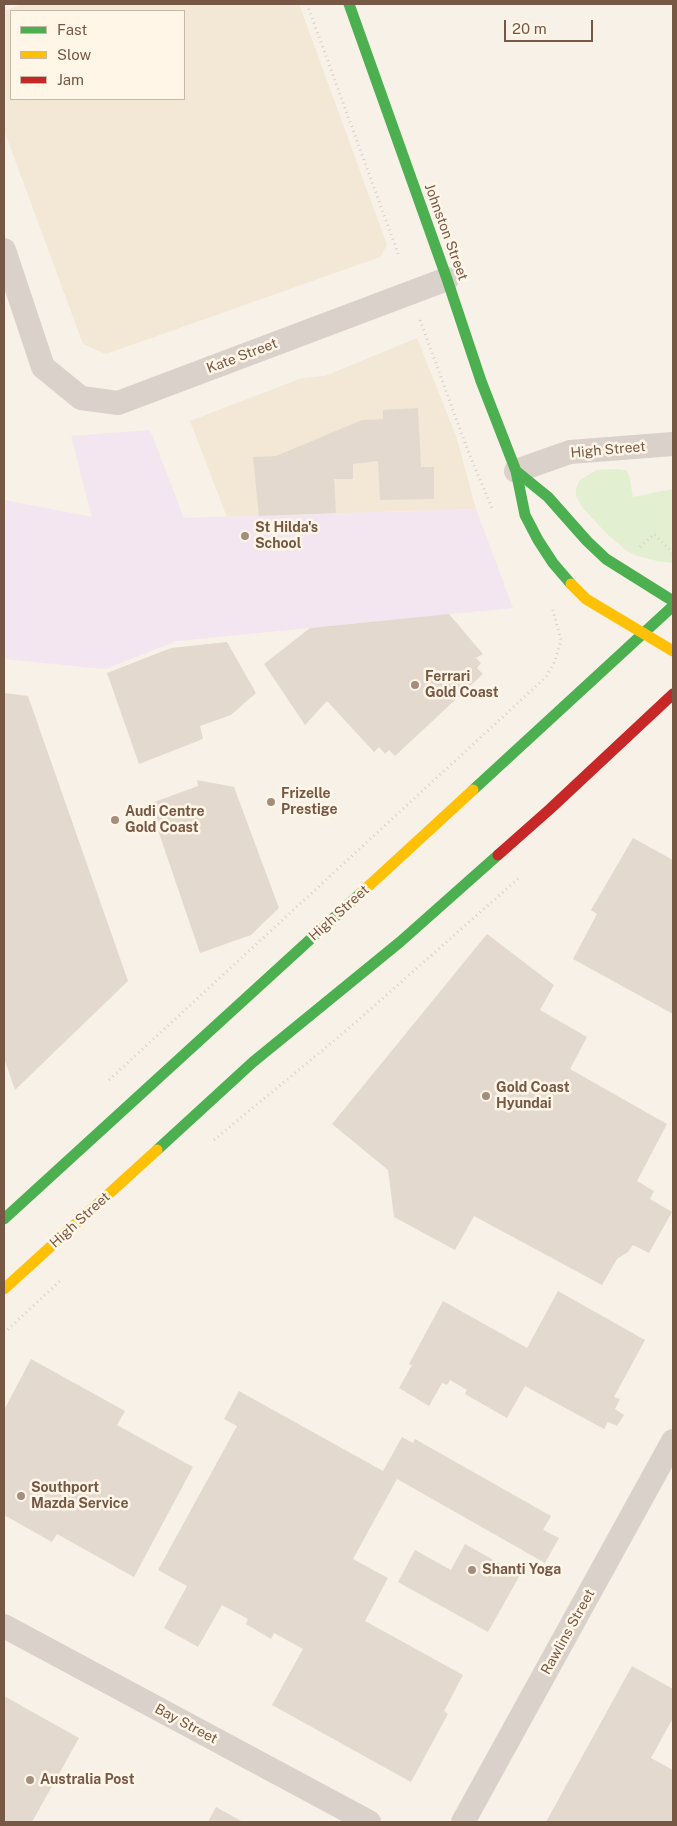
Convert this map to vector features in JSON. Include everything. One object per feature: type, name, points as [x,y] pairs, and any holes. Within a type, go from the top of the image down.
[{"type":"main road","name":"Johnston Street","points":[[348,4],[447,279],[481,381],[516,471],[524,515],[554,563],[586,599],[673,651]]},
{"type":"main road","name":"Johnston Street","points":[[516,471],[548,497],[587,542],[606,559],[673,601]]},
{"type":"main road","name":"High Street","points":[[4,1220],[673,606]]},
{"type":"main road","name":"High Street","points":[[4,1289],[254,1062],[400,942],[550,809],[673,694]]},
{"type":"street","name":"Kate Street","points":[[4,250],[43,367],[81,398],[118,403],[447,279]]},
{"type":"street","name":"High Street","points":[[516,471],[570,452],[673,444]]},
{"type":"street","name":"Rawlins Street","points":[[463,1822],[673,1441]]},
{"type":"street","name":"Bay Street","points":[[4,1626],[362,1821]]},
{"type":"path","points":[[307,4],[399,256]]},
{"type":"path","points":[[420,320],[468,451],[494,512]]},
{"type":"path","points":[[640,548],[654,534],[673,553]]},
{"type":"path","points":[[107,1082],[546,677],[555,661],[561,640],[552,608],[547,599]]},
{"type":"path","points":[[212,1142],[347,1030],[523,875]]},
{"type":"path","points":[[4,1333],[65,1276]]},
{"type":"shaded area","points":[[22,4],[299,4],[387,245],[380,257],[106,354],[83,344],[4,130],[4,11]]},
{"type":"shaded area","points":[[417,338],[456,436],[476,509],[227,517],[190,421],[302,378],[325,376]]},
{"type":"shaded area","name":"St Hilda's School","points":[[150,430],[184,518],[476,509],[513,608],[177,641],[105,669],[4,659],[4,500],[92,517],[71,436]]},
{"type":"green space","points":[[597,470],[626,470],[633,497],[673,489],[673,563],[657,561],[627,551],[606,533],[582,507],[576,496],[576,488],[580,480]]},
{"type":"building","points":[[418,408],[421,467],[434,467],[434,499],[380,500],[378,461],[353,464],[353,479],[334,479],[336,513],[259,516],[253,457],[276,456],[362,420],[383,419],[383,410]]},
{"type":"building","points":[[449,614],[483,654],[476,658],[481,663],[477,668],[483,674],[395,756],[389,750],[385,754],[379,747],[374,752],[327,701],[305,725],[264,664],[310,628]]},
{"type":"building","points":[[227,642],[256,693],[231,715],[200,726],[203,739],[139,764],[107,673],[171,648]]},
{"type":"building","points":[[4,693],[28,696],[128,981],[15,1090],[4,1058]]},
{"type":"building","points":[[197,780],[234,787],[279,908],[251,935],[200,953],[149,804],[198,786]]},
{"type":"building","points":[[633,838],[673,860],[673,1014],[573,959],[597,914],[591,910]]},
{"type":"building","name":"Gold Coast Hyundai","points":[[487,934],[554,985],[540,1010],[587,1037],[570,1069],[667,1124],[637,1181],[654,1191],[650,1199],[672,1212],[649,1253],[633,1245],[628,1252],[617,1259],[602,1285],[474,1216],[455,1250],[394,1217],[388,1170],[332,1124]]},
{"type":"building","points":[[558,1291],[645,1340],[614,1397],[620,1399],[615,1409],[624,1415],[617,1426],[608,1422],[604,1429],[525,1386],[507,1418],[465,1394],[467,1390],[450,1380],[447,1385],[442,1383],[429,1406],[399,1388],[412,1365],[409,1364],[443,1301],[527,1348]]},
{"type":"building","points":[[31,1359],[125,1411],[117,1425],[193,1467],[134,1577],[57,1534],[52,1542],[4,1515],[4,1410]]},
{"type":"building","points":[[239,1391],[383,1471],[402,1437],[413,1443],[415,1439],[551,1516],[543,1530],[559,1538],[545,1563],[397,1479],[353,1559],[388,1578],[365,1621],[463,1675],[444,1711],[448,1714],[411,1782],[272,1705],[303,1649],[274,1633],[271,1639],[246,1624],[248,1619],[222,1605],[198,1647],[164,1628],[187,1586],[158,1570],[237,1426],[224,1419]]},
{"type":"building","points":[[465,1544],[520,1575],[488,1632],[398,1582],[415,1550],[451,1570]]},
{"type":"building","points":[[632,1666],[673,1689],[673,1718],[651,1758],[673,1770],[673,1822],[546,1822]]},
{"type":"building","name":"Australia Post","points":[[4,1696],[79,1738],[32,1822],[4,1822]]},
{"type":"building","points":[[216,1807],[243,1822],[208,1822]]},
{"type":"traffic: fast","points":[[349,4],[447,279],[481,381],[516,471],[525,515],[553,563],[571,584]]},
{"type":"traffic: fast","points":[[516,471],[548,497],[587,541],[606,559],[673,601]]},
{"type":"traffic: fast","points":[[473,790],[673,606]]},
{"type":"traffic: fast","points":[[157,1150],[253,1062],[400,942],[498,855]]},
{"type":"traffic: fast","points":[[4,1219],[361,893]]},
{"type":"traffic: slow","points":[[571,584],[586,599],[673,651]]},
{"type":"traffic: slow","points":[[361,893],[473,790]]},
{"type":"traffic: slow","points":[[4,1289],[157,1150]]},
{"type":"traffic: jam","points":[[498,855],[673,694]]},
{"type":"place","name":"St Hilda's School","points":[[245,536]]},
{"type":"place","name":"Ferrari Gold Coast","points":[[415,685]]},
{"type":"place","name":"Frizelle Prestige","points":[[271,802]]},
{"type":"place","name":"Audi Centre Gold Coast","points":[[115,820]]},
{"type":"place","name":"Gold Coast Hyundai","points":[[486,1096]]},
{"type":"place","name":"Southport Mazda Service","points":[[21,1496]]},
{"type":"place","name":"Shanti Yoga","points":[[472,1570]]},
{"type":"place","name":"Australia Post","points":[[30,1780]]}]
